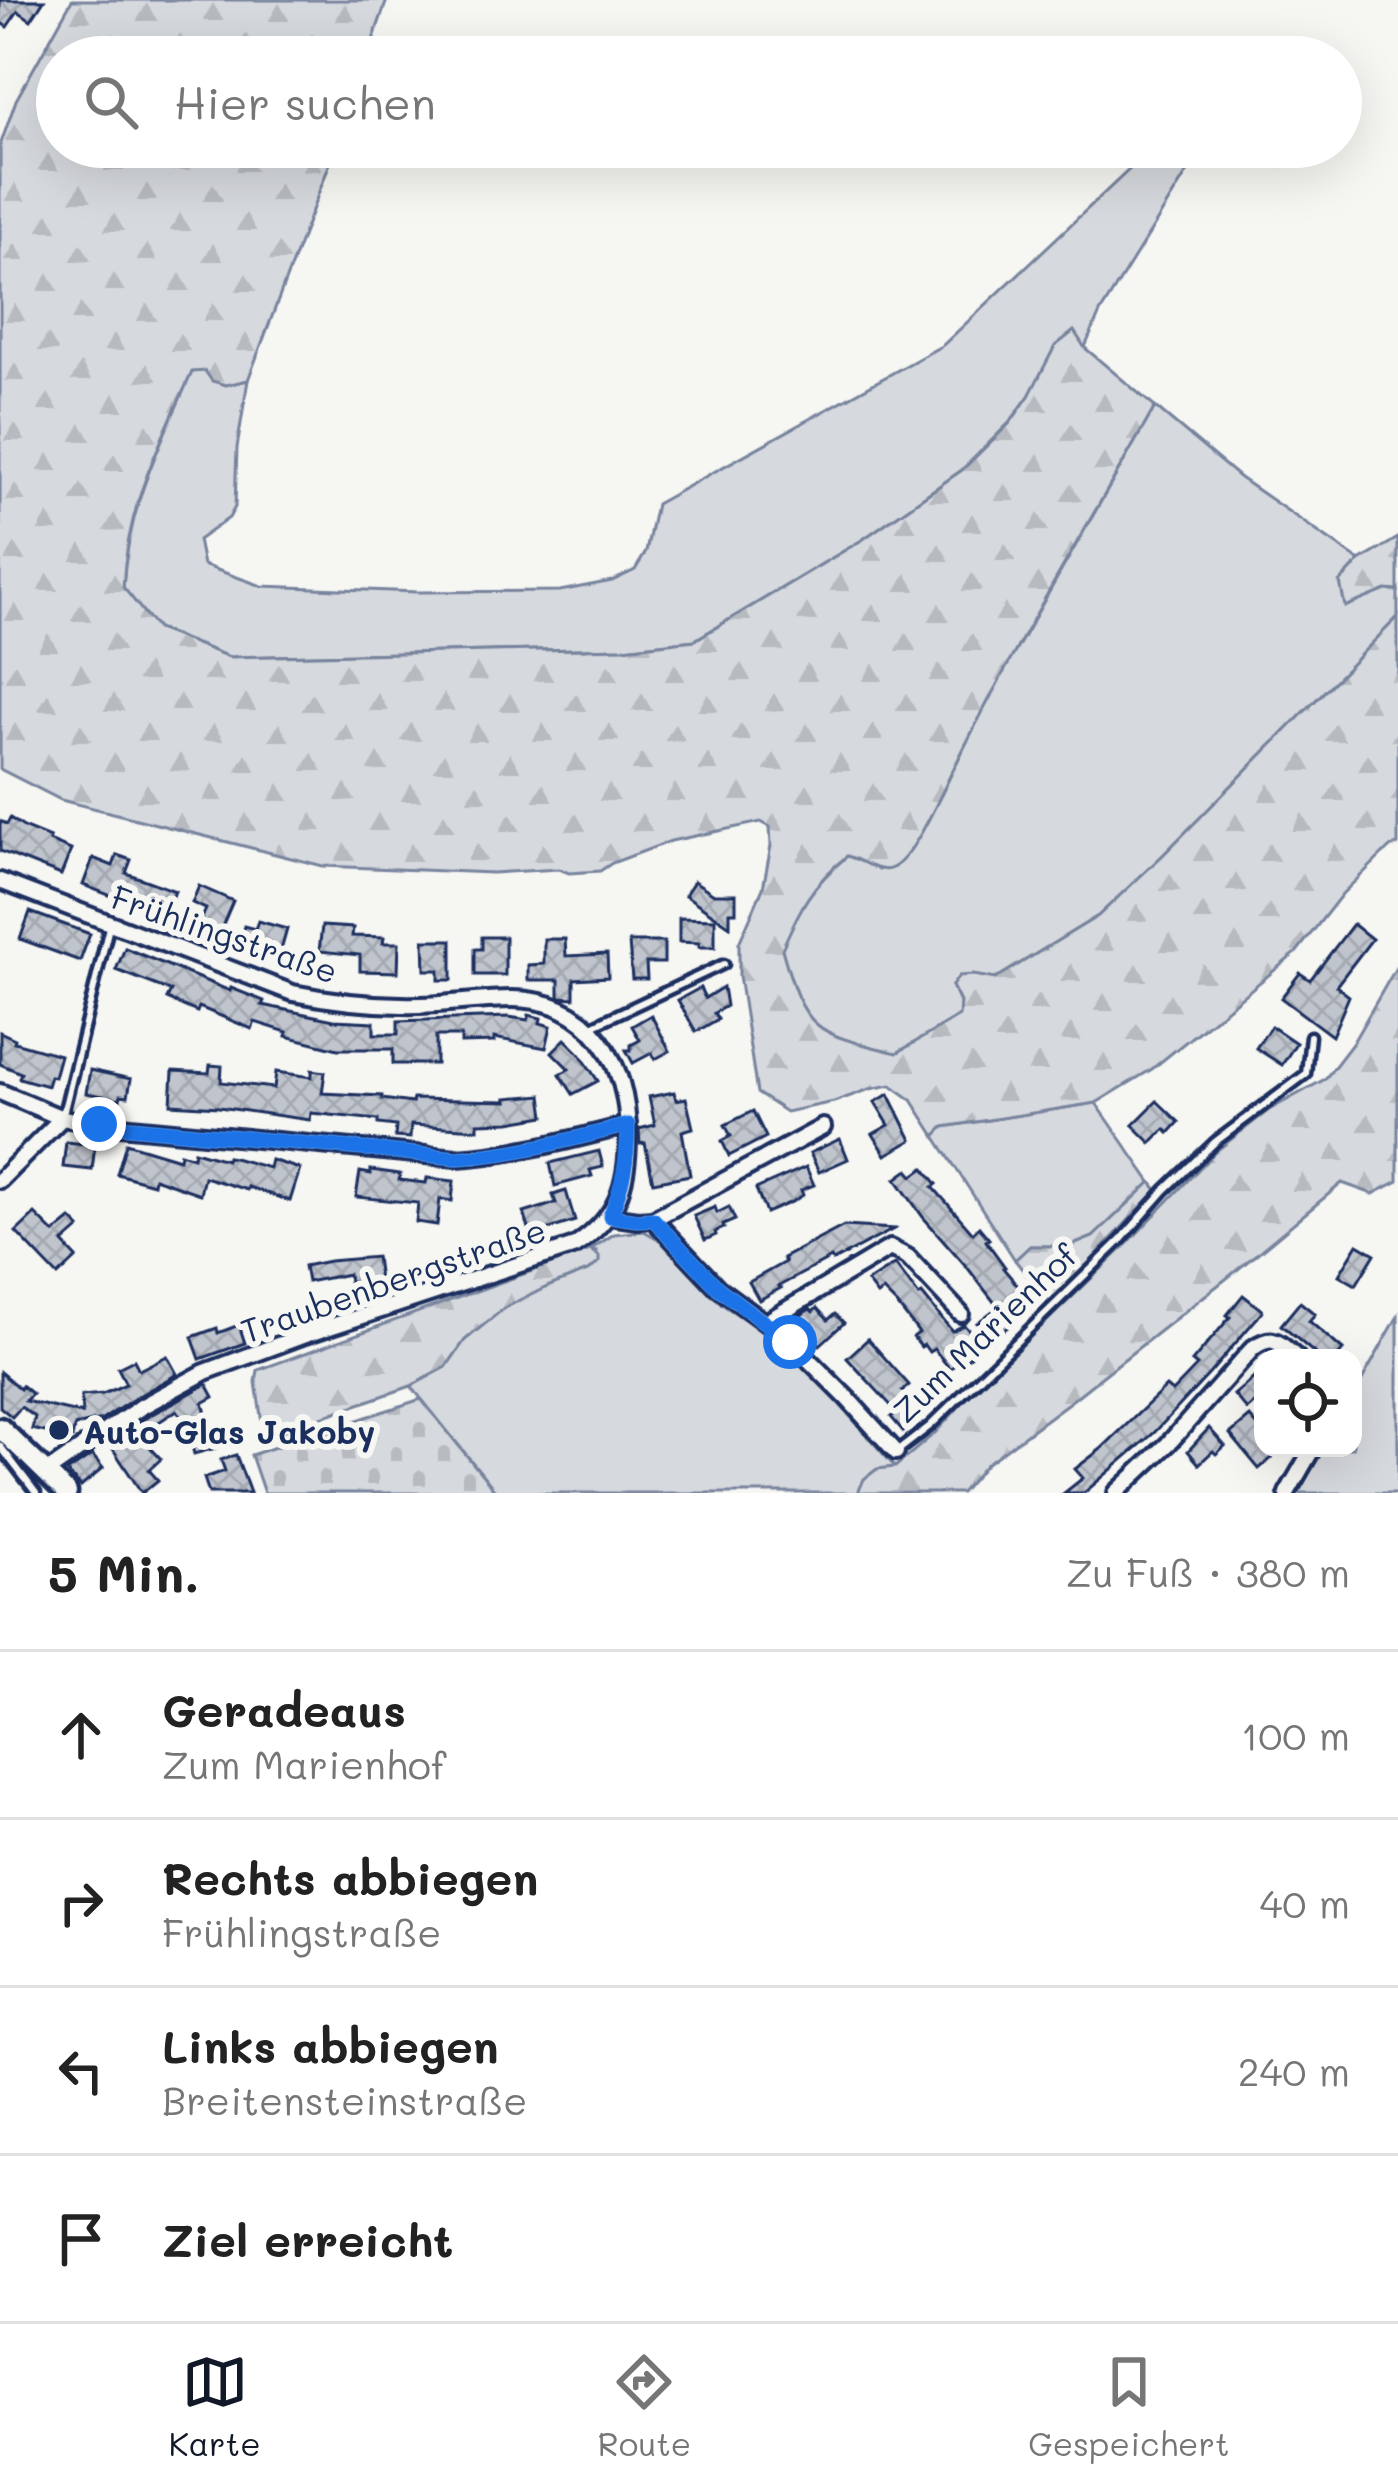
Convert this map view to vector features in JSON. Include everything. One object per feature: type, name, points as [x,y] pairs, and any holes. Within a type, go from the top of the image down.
[{"type":"main road","points":[[0,1428],[67,1493]]},
{"type":"street","name":"Frühlingstraße","points":[[0,881],[293,993],[371,1005],[515,999],[547,1004],[590,1027]]},
{"type":"street","points":[[590,1027],[617,1070],[628,1125],[628,1157],[610,1216],[653,1219],[823,1127]]},
{"type":"street","points":[[0,1092],[62,1118],[457,1158],[537,1148],[628,1125]]},
{"type":"street","points":[[0,1180],[62,1118]]},
{"type":"street","name":"Traubenbergstraße","points":[[47,1472],[205,1372],[575,1246],[610,1216]]},
{"type":"street","name":"Zum Marienhof","points":[[653,1219],[718,1288],[815,1366],[896,1453]]},
{"type":"street","points":[[766,1322],[890,1248],[908,1257],[961,1314]]},
{"type":"street","points":[[1116,1493],[1168,1444],[1252,1348],[1266,1339],[1286,1349]]},
{"type":"street","points":[[1287,1493],[1308,1457]]},
{"type":"lane","points":[[62,1118],[110,923]]},
{"type":"lane","points":[[590,1027],[724,964]]},
{"type":"lane","name":"Zum Marienhof","points":[[896,1453],[930,1426],[1215,1142],[1306,1074],[1310,1036]]},
{"type":"lane","points":[[0,1446],[36,1493]]},
{"type":"green space","points":[[72,0],[387,0],[374,36],[52,36]]},
{"type":"green space","points":[[36,64],[36,168],[328,168],[248,380],[226,385],[212,381],[205,371],[192,372],[147,476],[131,529],[123,587],[157,629],[229,657],[624,648],[695,640],[862,540],[962,470],[1010,423],[1055,346],[1074,331],[1085,348],[1155,407],[1023,637],[915,843],[898,864],[885,870],[847,856],[815,887],[801,909],[782,949],[807,1013],[830,1033],[897,1053],[959,1016],[960,1002],[952,986],[959,976],[995,979],[1098,916],[1398,617],[1398,845],[1390,847],[1342,894],[1296,953],[1152,1069],[1096,1103],[944,1127],[935,1136],[912,1100],[891,1085],[786,1112],[757,1093],[739,976],[739,943],[763,888],[771,846],[770,827],[761,822],[671,841],[600,871],[492,873],[323,866],[61,800],[0,769],[0,146],[16,100]]},
{"type":"green space","points":[[1131,168],[1190,168],[1100,313],[1085,347],[1029,396],[962,470],[862,540],[695,640],[624,648],[229,657],[157,629],[123,588],[131,530],[147,477],[192,372],[205,370],[226,385],[248,380],[237,448],[235,507],[229,518],[198,540],[203,565],[262,586],[560,591],[612,581],[635,570],[646,552],[656,504],[943,345]]},
{"type":"green space","points":[[1155,407],[1240,478],[1360,561],[1340,582],[1398,591],[1398,617],[1098,916],[995,979],[973,975],[952,986],[960,1002],[960,1016],[897,1053],[830,1033],[806,1013],[789,976],[781,948],[795,920],[815,888],[847,856],[879,870],[941,795],[985,704]]},
{"type":"green space","points":[[1398,538],[1398,591],[1386,590],[1345,607],[1340,582],[1360,561]]},
{"type":"green space","points":[[1398,964],[1398,1181],[1373,1194],[1342,1183],[986,1464],[961,1493],[858,1493],[864,1479],[877,1469],[895,1467],[936,1432],[1216,1151],[1269,1110],[1325,1079],[1352,1044]]},
{"type":"green space","points":[[1096,1103],[1151,1182],[1093,1237],[1071,1246],[1030,1246],[1015,1260],[935,1136],[943,1127]]},
{"type":"green space","points":[[1151,1182],[1157,1190],[1056,1298],[1047,1302],[1015,1260],[1030,1246],[1071,1246],[1093,1237]]},
{"type":"green space","points":[[644,1231],[663,1242],[722,1304],[810,1371],[895,1467],[872,1474],[858,1493],[497,1493],[411,1386],[446,1367],[465,1340],[504,1308],[590,1270],[596,1251],[590,1250],[614,1234]]},
{"type":"green space","points":[[590,1250],[599,1262],[590,1270],[504,1308],[465,1340],[446,1367],[411,1386],[264,1437],[258,1370]]},
{"type":"green space","points":[[1398,1316],[1398,1493],[1298,1493],[1319,1457],[1362,1457],[1362,1380]]},
{"type":"green space","points":[[421,1399],[497,1493],[264,1493],[251,1455]]},
{"type":"building","points":[[0,0],[44,0],[31,20],[18,11],[7,27],[0,22]]},
{"type":"building","points":[[10,818],[71,850],[61,875],[0,851],[0,821],[7,824]]},
{"type":"building","points":[[117,855],[131,860],[126,873],[175,891],[165,917],[83,885],[93,858],[113,866]]},
{"type":"building","points":[[694,881],[714,894],[736,894],[730,926],[685,895]]},
{"type":"building","points":[[199,886],[233,901],[217,938],[197,929],[206,909],[192,903]]},
{"type":"building","points":[[30,912],[90,934],[80,961],[20,939]]},
{"type":"building","points":[[679,918],[715,919],[715,947],[679,942]]},
{"type":"building","points":[[258,921],[287,929],[278,961],[237,949],[244,926],[255,929]]},
{"type":"building","points":[[1353,924],[1372,939],[1336,986],[1349,996],[1332,1036],[1281,998],[1300,973],[1310,980]]},
{"type":"building","points":[[322,926],[353,928],[352,936],[384,937],[383,943],[399,943],[398,972],[360,971],[360,955],[319,951]]},
{"type":"building","points":[[482,937],[505,937],[505,975],[475,975],[475,949],[482,949]]},
{"type":"building","points":[[544,939],[565,939],[566,956],[607,954],[608,977],[574,979],[574,998],[559,997],[559,980],[528,980],[528,965],[544,964]]},
{"type":"building","points":[[424,940],[452,940],[452,980],[439,980],[439,970],[425,970]]},
{"type":"building","points":[[629,942],[664,942],[664,963],[646,963],[647,979],[632,979]]},
{"type":"building","points":[[125,948],[264,1001],[262,1005],[334,1020],[374,1022],[374,1034],[398,1034],[398,1021],[528,1020],[529,1015],[551,1026],[546,1048],[494,1038],[494,1042],[461,1043],[461,1036],[436,1036],[436,1064],[393,1064],[393,1049],[338,1049],[286,1036],[287,1032],[255,1022],[252,1029],[199,1007],[197,1012],[167,999],[171,991],[116,970]]},
{"type":"building","points":[[723,987],[726,1006],[714,1013],[718,1019],[696,1032],[678,1000],[700,988],[705,998]]},
{"type":"building","points":[[651,1015],[670,1051],[655,1059],[652,1053],[633,1063],[626,1050],[640,1040],[632,1026]]},
{"type":"building","points":[[1271,1026],[1296,1043],[1282,1065],[1256,1048]]},
{"type":"building","points":[[0,1032],[14,1042],[60,1055],[47,1086],[19,1078],[21,1073],[0,1064]]},
{"type":"building","points":[[565,1039],[598,1081],[573,1094],[560,1074],[569,1069],[552,1052]]},
{"type":"building","points":[[210,1065],[222,1066],[221,1082],[274,1088],[276,1072],[312,1077],[312,1070],[325,1072],[322,1093],[382,1096],[412,1103],[413,1099],[507,1101],[542,1095],[545,1116],[478,1123],[478,1129],[411,1125],[410,1138],[395,1137],[396,1126],[378,1124],[378,1120],[311,1113],[310,1120],[171,1104],[173,1071],[209,1073]]},
{"type":"building","points":[[90,1070],[131,1079],[128,1096],[86,1093]]},
{"type":"building","points":[[674,1092],[676,1100],[686,1098],[693,1128],[682,1131],[690,1175],[653,1182],[639,1129],[655,1125],[649,1097]]},
{"type":"building","points":[[889,1094],[912,1140],[886,1155],[873,1134],[889,1125],[875,1102]]},
{"type":"building","points":[[1157,1101],[1179,1122],[1151,1143],[1133,1125]]},
{"type":"building","points":[[753,1111],[766,1137],[729,1156],[722,1141],[731,1136],[725,1125]]},
{"type":"building","points":[[840,1139],[848,1159],[819,1172],[810,1153]]},
{"type":"building","points":[[66,1142],[95,1145],[92,1170],[63,1167]]},
{"type":"building","points":[[126,1143],[179,1159],[180,1153],[193,1157],[194,1151],[269,1168],[271,1160],[300,1169],[290,1201],[204,1177],[200,1194],[154,1178],[153,1184],[117,1174]]},
{"type":"building","points":[[599,1151],[603,1167],[590,1170],[592,1176],[555,1186],[550,1163]]},
{"type":"building","points":[[806,1167],[814,1185],[766,1213],[756,1189]]},
{"type":"building","points":[[924,1168],[937,1184],[933,1187],[973,1233],[979,1227],[989,1239],[1003,1268],[1034,1305],[992,1340],[977,1323],[998,1307],[896,1179],[908,1170],[913,1176]]},
{"type":"building","points":[[371,1170],[400,1174],[399,1180],[454,1181],[452,1201],[440,1199],[437,1225],[416,1222],[418,1203],[356,1197],[360,1172],[371,1174]]},
{"type":"building","points":[[566,1191],[575,1221],[531,1235],[524,1213],[556,1203],[553,1195]]},
{"type":"building","points":[[715,1207],[717,1213],[729,1207],[735,1220],[705,1240],[694,1216]]},
{"type":"building","points":[[35,1214],[54,1233],[71,1219],[80,1228],[63,1243],[77,1258],[58,1276],[16,1232]]},
{"type":"building","points":[[844,1226],[894,1229],[831,1258],[759,1300],[749,1282]]},
{"type":"building","points":[[1358,1244],[1375,1254],[1356,1285],[1339,1275]]},
{"type":"building","points":[[376,1257],[379,1280],[372,1281],[376,1297],[361,1302],[348,1274],[307,1282],[304,1266]]},
{"type":"building","points":[[895,1264],[952,1331],[964,1325],[974,1336],[964,1343],[973,1354],[962,1363],[950,1369],[934,1349],[929,1352],[921,1347],[913,1337],[919,1333],[898,1306],[883,1291],[877,1295],[867,1282]]},
{"type":"building","points":[[1243,1295],[1263,1311],[1210,1373],[1154,1433],[1084,1493],[1064,1493],[1083,1478],[1075,1469],[1166,1387],[1172,1392],[1197,1366],[1192,1362]]},
{"type":"building","points":[[1300,1302],[1315,1314],[1309,1321],[1342,1349],[1309,1349],[1281,1325]]},
{"type":"building","points":[[817,1308],[828,1320],[835,1314],[844,1323],[820,1345],[800,1323],[804,1320],[800,1316]]},
{"type":"building","points":[[239,1325],[245,1343],[200,1359],[192,1337]]},
{"type":"building","points":[[868,1339],[909,1385],[902,1391],[922,1413],[903,1431],[891,1417],[897,1412],[847,1358]]},
{"type":"building","points":[[167,1356],[177,1374],[102,1420],[75,1426],[72,1438],[32,1429],[35,1417],[21,1407],[12,1417],[0,1407],[0,1372],[32,1394],[25,1401],[82,1414],[81,1396],[103,1394],[126,1384],[118,1368],[134,1360],[139,1370]]},
{"type":"building","points":[[1254,1378],[1254,1404],[1247,1410],[1234,1395]]},
{"type":"building","points":[[207,1384],[214,1397],[203,1403],[216,1448],[194,1454],[177,1410],[139,1435],[161,1459],[149,1470],[158,1480],[142,1493],[109,1443]]},
{"type":"building","points":[[1250,1417],[1254,1457],[1273,1457],[1259,1469],[1230,1434]]},
{"type":"building","points":[[1209,1428],[1225,1446],[1199,1464],[1188,1451]]},
{"type":"building","points":[[92,1455],[103,1468],[81,1487],[67,1472]]},
{"type":"building","points":[[236,1455],[250,1493],[209,1493],[204,1478],[225,1471],[221,1460]]},
{"type":"place","name":"Auto-Glas Jakoby","points":[[59,1430]]},
{"type":"route","points":[[99,1124],[457,1158],[537,1148],[628,1125],[628,1157],[610,1216],[653,1219],[718,1288],[790,1342]]}]
